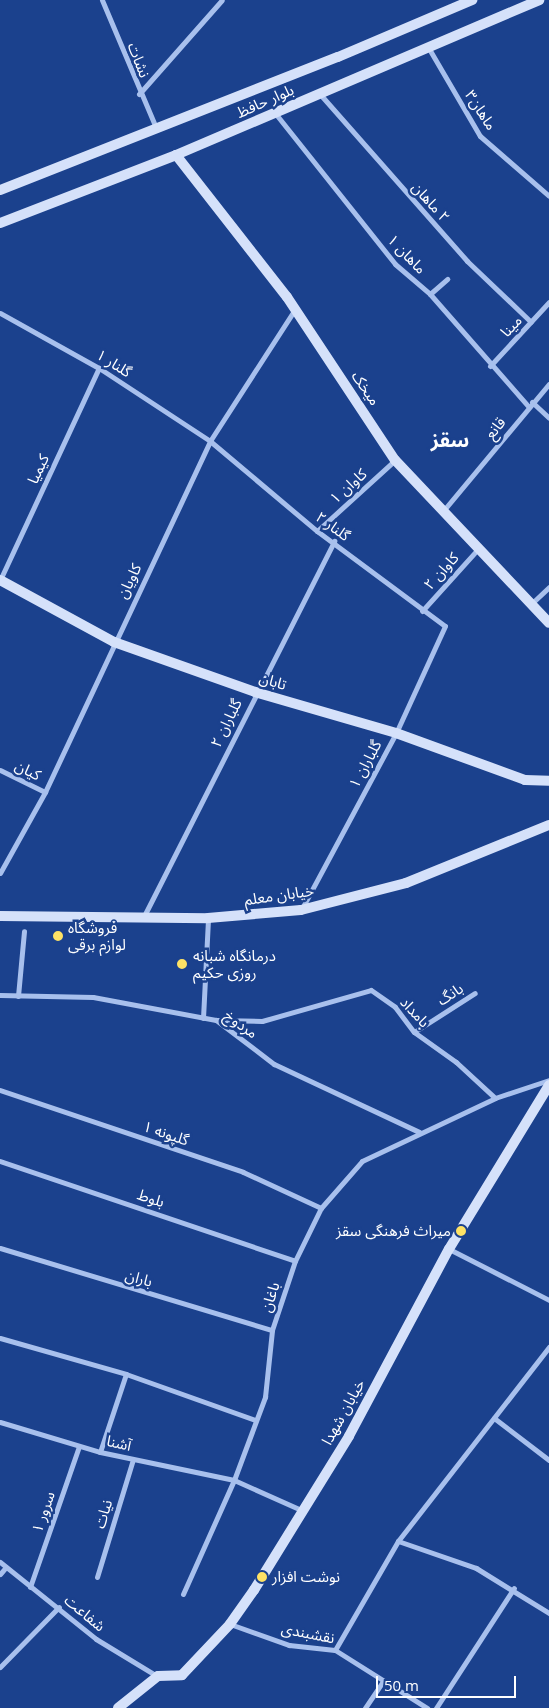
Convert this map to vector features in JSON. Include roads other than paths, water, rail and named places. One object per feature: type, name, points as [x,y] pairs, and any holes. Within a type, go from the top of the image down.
[{"type":"main road","name":"بلوار حافظ","points":[[0,190],[338,57],[472,0]]},
{"type":"main road","name":"بلوار حافظ","points":[[0,224],[176,155],[275,113],[318,92],[539,0]]},
{"type":"main road","name":"میخک","points":[[176,155],[295,309],[395,460],[549,623]]},
{"type":"main road","name":"تابان","points":[[0,580],[114,642],[255,692],[396,733],[525,780],[549,780]]},
{"type":"main road","name":"خیابان معلم","points":[[0,916],[208,918],[301,910],[406,883],[549,825]]},
{"type":"main road","name":"خیابان شهدا","points":[[158,1676],[182,1675],[230,1624],[349,1436],[449,1249],[549,1085]]},
{"type":"main road","points":[[121,1707],[158,1676]]},
{"type":"street","name":"نشات","points":[[102,0],[139,94],[156,128]]},
{"type":"street","points":[[139,94],[222,0]]},
{"type":"street","name":"ماهان۳","points":[[427,46],[480,136],[549,196]]},
{"type":"street","name":"٢ ماهان","points":[[318,92],[460,254],[531,322]]},
{"type":"street","name":"ماهان ۱","points":[[275,113],[395,264],[430,294],[490,366],[530,404],[549,418]]},
{"type":"street","points":[[430,294],[447,279]]},
{"type":"street","name":"مینا","points":[[490,366],[549,302]]},
{"type":"street","name":"کاویان","points":[[0,873],[45,792],[210,441],[295,309]]},
{"type":"street","name":"گلنار ۱","points":[[0,313],[99,368],[210,441]]},
{"type":"street","name":"کیمیا","points":[[0,580],[99,368]]},
{"type":"street","name":"قانع","points":[[443,512],[530,404],[549,384]]},
{"type":"street","name":"گلنار ۲","points":[[210,441],[317,531],[334,541],[422,611],[445,626]]},
{"type":"street","name":"کاوان ۱","points":[[317,531],[395,460]]},
{"type":"street","name":"گلباران ۲","points":[[143,918],[255,692],[334,541]]},
{"type":"street","name":"کاوان ۲","points":[[422,611],[479,547]]},
{"type":"street","points":[[530,604],[549,587]]},
{"type":"street","name":"گلباران ۱","points":[[301,910],[396,733],[445,626]]},
{"type":"street","name":"کیان","points":[[0,770],[45,792]]},
{"type":"street","points":[[203,1018],[208,918]]},
{"type":"street","points":[[18,996],[24,931]]},
{"type":"street","name":"بامداد","points":[[216,1020],[262,1021],[371,990],[395,1007],[414,1032],[456,1062],[495,1098]]},
{"type":"street","name":"بانگ","points":[[414,1032],[475,993]]},
{"type":"street","name":"مردوخ","points":[[0,995],[93,997],[216,1020],[274,1064],[419,1132]]},
{"type":"street","points":[[495,1098],[549,1080]]},
{"type":"street","name":"گلپونه ۱","points":[[0,1090],[244,1172],[321,1208]]},
{"type":"street","name":"باغان","points":[[183,1594],[234,1480],[264,1397],[272,1330],[295,1261],[321,1208],[362,1161],[419,1132],[495,1098]]},
{"type":"street","name":"بلوط","points":[[0,1161],[295,1261]]},
{"type":"street","name":"باران","points":[[0,1248],[272,1330]]},
{"type":"street","points":[[449,1249],[549,1300]]},
{"type":"street","points":[[0,1338],[126,1374],[255,1420]]},
{"type":"street","points":[[335,1650],[398,1541],[549,1347]]},
{"type":"street","points":[[100,1452],[126,1374]]},
{"type":"street","points":[[494,1418],[549,1460]]},
{"type":"street","name":"آشنا","points":[[0,1422],[100,1452],[234,1480],[301,1510]]},
{"type":"street","name":"سرور ۱","points":[[30,1587],[79,1446]]},
{"type":"street","name":"نیات","points":[[97,1577],[133,1459]]},
{"type":"street","points":[[398,1541],[476,1568],[514,1588],[549,1613]]},
{"type":"street","name":"شفاعت","points":[[0,1562],[30,1587],[59,1607],[96,1639],[158,1676]]},
{"type":"street","points":[[0,1574],[6,1567]]},
{"type":"street","points":[[436,1708],[514,1588]]},
{"type":"street","points":[[0,1667],[59,1607]]},
{"type":"street","name":"نقشبندی","points":[[230,1624],[289,1645],[335,1650],[427,1708]]},
{"type":"street","points":[[365,1708],[382,1681]]},
{"type":"place","name":"فروشگاه لوازم برقی","points":[[58,936]]},
{"type":"place","name":"درمانگاه شبانه روزی حکیم","points":[[182,964]]},
{"type":"place","name":"میراث فرهنگی سقز","points":[[461,1231]]},
{"type":"place","name":"نوشت افزار","points":[[262,1577]]},
{"type":"district","name":"سقز","points":[[450,439]]}]
